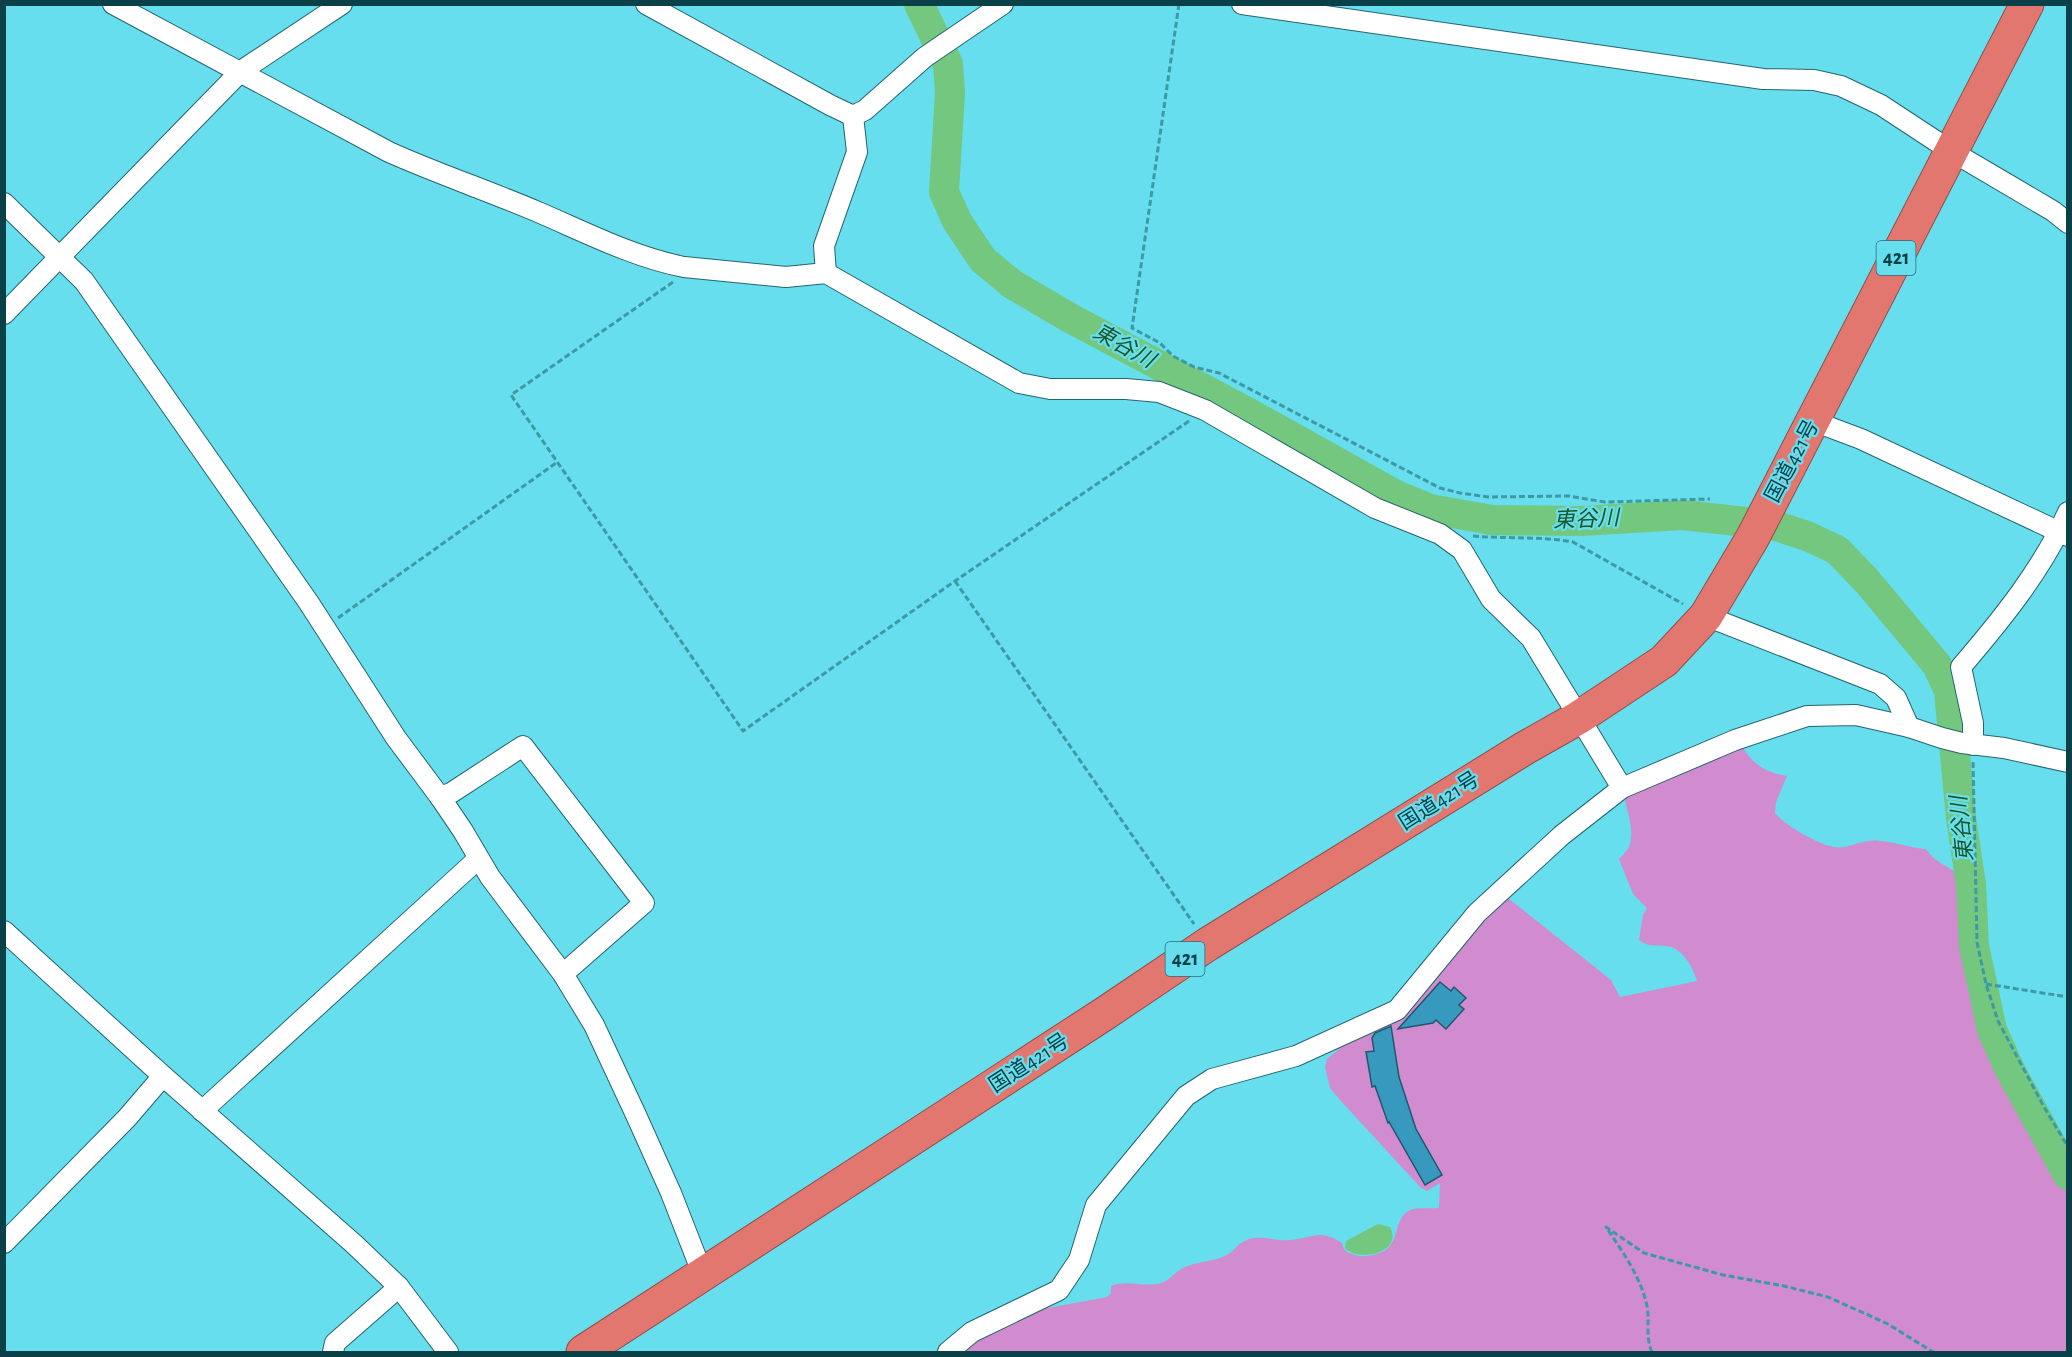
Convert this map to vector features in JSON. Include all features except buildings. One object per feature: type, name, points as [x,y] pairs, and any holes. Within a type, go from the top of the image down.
[{"type":"highway","name":"国道421号","points":[[583,1353],[1208,944],[1525,748],[1578,718],[1664,661],[1706,616],[1759,524],[2027,4]]},
{"type":"street","points":[[113,4],[389,152],[435,173],[536,210],[600,238],[669,264],[786,277],[826,273],[1019,383],[1050,389],[1159,392],[1205,411],[1375,508],[1440,534],[1462,550],[1491,599],[1531,638],[1622,788]]},
{"type":"street","points":[[4,314],[241,71],[342,4]]},
{"type":"street","points":[[646,4],[853,116]]},
{"type":"street","points":[[853,116],[865,110],[925,57],[1003,4]]},
{"type":"street","points":[[1242,4],[1763,79],[1814,80],[1841,86],[1881,105],[1951,151],[2053,211],[2067,223]]},
{"type":"street","points":[[826,273],[824,246],[857,152],[853,116]]},
{"type":"street","points":[[4,203],[84,281],[325,627],[396,738],[440,796],[490,877],[563,974],[594,1025],[671,1193],[703,1275]]},
{"type":"street","points":[[1813,421],[1861,439],[2063,534]]},
{"type":"street","points":[[1968,744],[1972,723],[1961,667],[2000,622],[2063,534],[2067,512]]},
{"type":"street","points":[[1706,616],[1880,684],[1896,698],[1910,727]]},
{"type":"street","points":[[948,1353],[972,1332],[1059,1290],[1079,1260],[1096,1205],[1186,1096],[1212,1079],[1296,1056],[1397,1010],[1477,913],[1562,835],[1622,788],[1735,740],[1807,716],[1856,715],[1910,727],[1968,744],[2004,748],[2067,762]]},
{"type":"street","points":[[440,796],[451,793],[523,746],[644,903],[563,974]]},
{"type":"street","points":[[202,1111],[478,859]]},
{"type":"street","points":[[4,931],[202,1111],[354,1244],[399,1287],[448,1353]]},
{"type":"street","points":[[4,1243],[127,1118],[163,1076]]},
{"type":"street","points":[[333,1353],[335,1342],[399,1287]]},
{"type":"path","points":[[1179,4],[1132,327],[1160,343],[1173,356],[1194,367],[1219,373],[1440,488],[1488,497],[1568,496],[1605,502],[1710,500]]},
{"type":"path","points":[[684,267],[679,277],[511,395],[743,731],[955,581],[1177,429]]},
{"type":"path","points":[[325,627],[556,463]]},
{"type":"path","points":[[1440,534],[1504,539],[1556,539],[1574,542],[1706,616]]},
{"type":"path","points":[[955,581],[1208,944]]},
{"type":"path","points":[[1968,744],[1977,942],[1986,984],[1998,1021],[2067,1147]]},
{"type":"path","points":[[1986,984],[2067,997]]},
{"type":"path","points":[[1652,1353],[1647,1332],[1647,1305],[1642,1289],[1606,1227],[1644,1253],[1723,1275],[1828,1297],[1888,1324],[1933,1353]]},
{"type":"shaded area","points":[[1743,748],[1762,767],[1773,773],[1787,776],[1776,802],[1775,813],[1797,831],[1837,847],[1875,841],[1926,849],[1937,861],[1960,875],[1971,966],[1989,1032],[2004,1069],[2067,1164],[2067,1352],[953,1352],[1047,1302],[1048,1308],[1107,1297],[1111,1293],[1111,1286],[1117,1284],[1161,1283],[1188,1266],[1227,1255],[1249,1239],[1285,1240],[1322,1235],[1334,1238],[1342,1243],[1346,1251],[1355,1255],[1367,1256],[1383,1252],[1393,1241],[1400,1220],[1410,1210],[1439,1208],[1440,1183],[1427,1191],[1420,1187],[1341,1101],[1330,1088],[1325,1067],[1327,1059],[1364,1028],[1500,899],[1508,898],[1611,980],[1620,997],[1697,981],[1688,961],[1676,949],[1651,945],[1639,940],[1643,915],[1647,908],[1633,894],[1619,859],[1628,849],[1631,840],[1631,826],[1624,792],[1686,765]]},
{"type":"shaded area","points":[[1378,1224],[1390,1227],[1393,1236],[1386,1249],[1369,1255],[1360,1255],[1345,1248],[1346,1241]]},
{"type":"waterway","name":"東谷川","points":[[919,4],[948,64],[950,92],[944,192],[957,221],[983,260],[1012,284],[1070,318],[1249,413],[1398,496],[1430,509],[1492,520],[1581,521],[1683,515],[1773,525],[1807,536],[1837,550],[1866,580],[1937,665],[1949,691],[1961,818],[1971,885],[1974,946],[1992,1030],[2010,1070],[2068,1175]]}]
